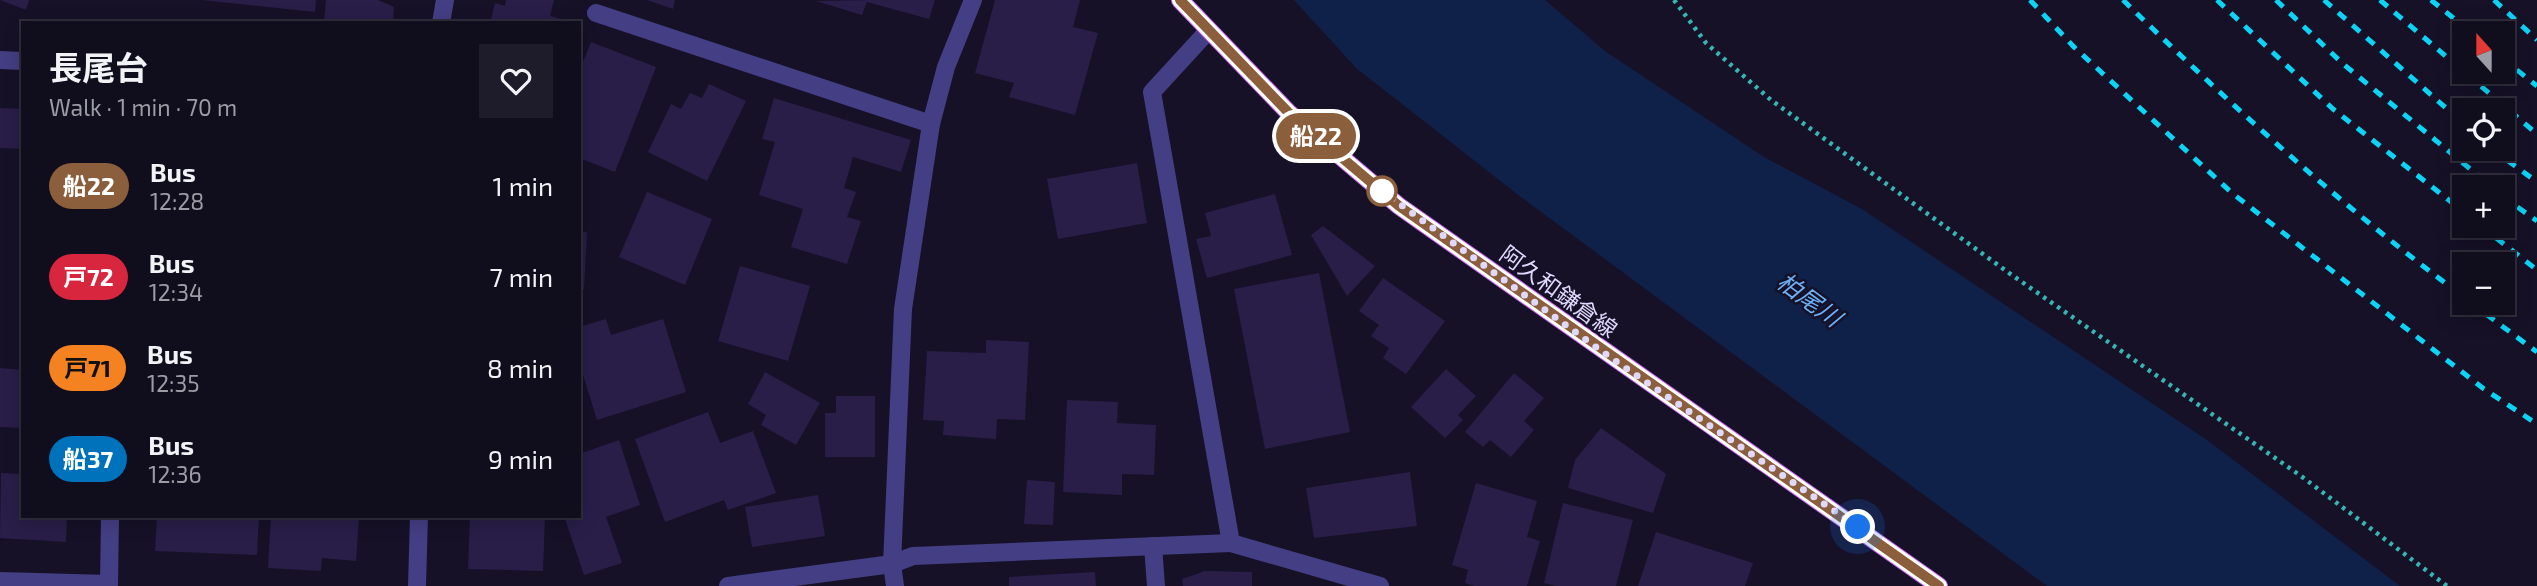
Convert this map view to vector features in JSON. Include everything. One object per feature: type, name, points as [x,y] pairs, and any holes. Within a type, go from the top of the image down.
[{"type":"main road","name":"阿久和鎌倉線","points":[[1180,0],[1288,112],[1399,206],[1940,586]]},
{"type":"street","points":[[441,21],[445,0]]},
{"type":"street","points":[[895,586],[892,564],[903,309],[931,124],[946,67],[973,0]]},
{"type":"street","points":[[596,13],[931,124]]},
{"type":"street","points":[[1208,31],[1152,92],[1231,543]]},
{"type":"street","points":[[0,60],[21,61]]},
{"type":"street","points":[[0,581],[109,585],[110,518]]},
{"type":"street","points":[[417,586],[419,518]]},
{"type":"street","points":[[728,586],[892,564],[913,556],[1231,543],[1380,586]]},
{"type":"street","points":[[1153,546],[1156,586]]},
{"type":"path","points":[[1674,0],[1706,43],[1771,100],[2009,273],[2301,475],[2447,586]]},
{"type":"water","name":"柏尾川","points":[[1294,0],[1545,0],[1605,51],[1764,157],[1862,209],[2207,440],[2400,586],[2047,586],[1517,194],[1356,68]]},
{"type":"building","points":[[0,0],[29,0],[26,10]]},
{"type":"building","points":[[202,0],[316,0],[315,12]]},
{"type":"building","points":[[326,0],[378,0],[394,7],[393,21],[324,21]]},
{"type":"building","points":[[506,0],[554,0],[550,16],[565,20],[490,21],[495,3],[505,6]]},
{"type":"building","points":[[647,0],[675,0],[673,9]]},
{"type":"building","points":[[935,0],[929,19],[867,2],[862,15],[816,1]]},
{"type":"building","points":[[995,0],[1080,0],[1073,27],[1098,33],[1075,115],[1009,97],[1014,83],[975,73]]},
{"type":"building","points":[[591,42],[656,67],[615,172],[581,159],[581,67]]},
{"type":"building","points":[[709,84],[746,101],[707,181],[648,152],[671,104],[681,109],[690,93],[702,98]]},
{"type":"building","points":[[774,98],[911,140],[901,172],[853,157],[844,188],[856,192],[847,217],[861,221],[847,264],[791,247],[803,209],[759,195],[775,142],[762,139]]},
{"type":"building","points":[[0,108],[21,109],[21,149],[0,148]]},
{"type":"building","points":[[1137,163],[1147,223],[1058,239],[1047,179]]},
{"type":"building","points":[[647,192],[712,219],[685,285],[619,257]]},
{"type":"building","points":[[1275,194],[1292,255],[1207,278],[1196,239],[1211,236],[1205,213]]},
{"type":"building","points":[[1323,226],[1375,266],[1347,296],[1311,235]]},
{"type":"building","points":[[581,231],[587,232],[584,289],[581,289]]},
{"type":"building","points":[[740,266],[810,286],[788,361],[718,341]]},
{"type":"building","points":[[1319,273],[1350,432],[1265,449],[1234,289]]},
{"type":"building","points":[[1383,278],[1445,321],[1406,374],[1383,358],[1389,348],[1371,336],[1379,325],[1359,311]]},
{"type":"building","points":[[606,319],[611,335],[663,319],[686,392],[597,420],[581,368],[581,326]]},
{"type":"building","points":[[986,340],[1029,342],[1025,420],[997,419],[996,439],[943,435],[944,421],[923,420],[927,351],[986,353]]},
{"type":"building","points":[[0,368],[21,370],[21,428],[0,427]]},
{"type":"building","points":[[1446,369],[1476,396],[1458,415],[1463,420],[1445,438],[1411,407]]},
{"type":"building","points":[[765,372],[820,403],[796,445],[761,425],[766,415],[748,404]]},
{"type":"building","points":[[1514,373],[1544,398],[1524,421],[1534,430],[1511,457],[1490,440],[1483,447],[1465,432]]},
{"type":"building","points":[[836,396],[875,396],[875,457],[825,457],[825,413],[836,413]]},
{"type":"building","points":[[1067,400],[1118,402],[1117,423],[1156,425],[1154,475],[1122,474],[1122,495],[1063,492]]},
{"type":"building","points":[[708,412],[720,443],[753,431],[776,493],[728,510],[724,500],[665,522],[635,439]]},
{"type":"building","points":[[1601,428],[1666,474],[1653,513],[1568,488],[1575,460]]},
{"type":"building","points":[[619,440],[640,505],[606,517],[622,563],[584,575],[565,518],[581,518],[581,453]]},
{"type":"building","points":[[1410,472],[1417,526],[1314,538],[1306,488]]},
{"type":"building","points":[[1,473],[21,474],[21,518],[67,518],[66,542],[0,538]]},
{"type":"building","points":[[1027,480],[1055,482],[1053,525],[1024,524]]},
{"type":"building","points":[[1476,483],[1537,501],[1527,537],[1540,541],[1527,586],[1474,586],[1465,583],[1468,570],[1452,565]]},
{"type":"building","points":[[818,495],[825,536],[752,547],[745,507]]},
{"type":"building","points":[[1563,503],[1633,520],[1616,586],[1556,586],[1544,583]]},
{"type":"building","points":[[157,518],[259,518],[257,555],[155,551]]},
{"type":"building","points":[[271,518],[359,518],[356,561],[322,558],[321,571],[268,568]]},
{"type":"building","points":[[470,518],[545,518],[543,571],[468,569]]},
{"type":"building","points":[[1656,532],[1753,563],[1745,586],[1638,586]]},
{"type":"building","points":[[1205,571],[1252,572],[1252,586],[1183,586],[1182,579]]},
{"type":"building","points":[[1095,572],[1096,586],[1009,586],[1009,577]]},
{"type":"railway","points":[[2030,0],[2074,47],[2232,193],[2484,389],[2537,424]]},
{"type":"railway","points":[[2123,0],[2288,154],[2374,227],[2452,288]]},
{"type":"railway","points":[[2217,0],[2333,109],[2452,203]]},
{"type":"railway","points":[[2276,0],[2342,63],[2477,175]]},
{"type":"railway","points":[[2324,0],[2452,113]]},
{"type":"railway","points":[[2380,0],[2537,134]]},
{"type":"railway","points":[[2431,0],[2457,21]]},
{"type":"railway","points":[[2494,0],[2537,40]]},
{"type":"railway","points":[[2515,68],[2537,86]]},
{"type":"railway","points":[[2508,161],[2537,182]]},
{"type":"railway","points":[[2515,205],[2537,221]]},
{"type":"railway","points":[[2496,238],[2537,270]]},
{"type":"railway","points":[[2487,315],[2537,352]]},
{"type":"bus line","name":"船22","points":[[1180,0],[1288,112],[1399,206],[1611,358],[1798,484],[1939,586]]},
{"type":"route","points":[[1382,191],[1399,206],[1611,358],[1858,527]]}]
